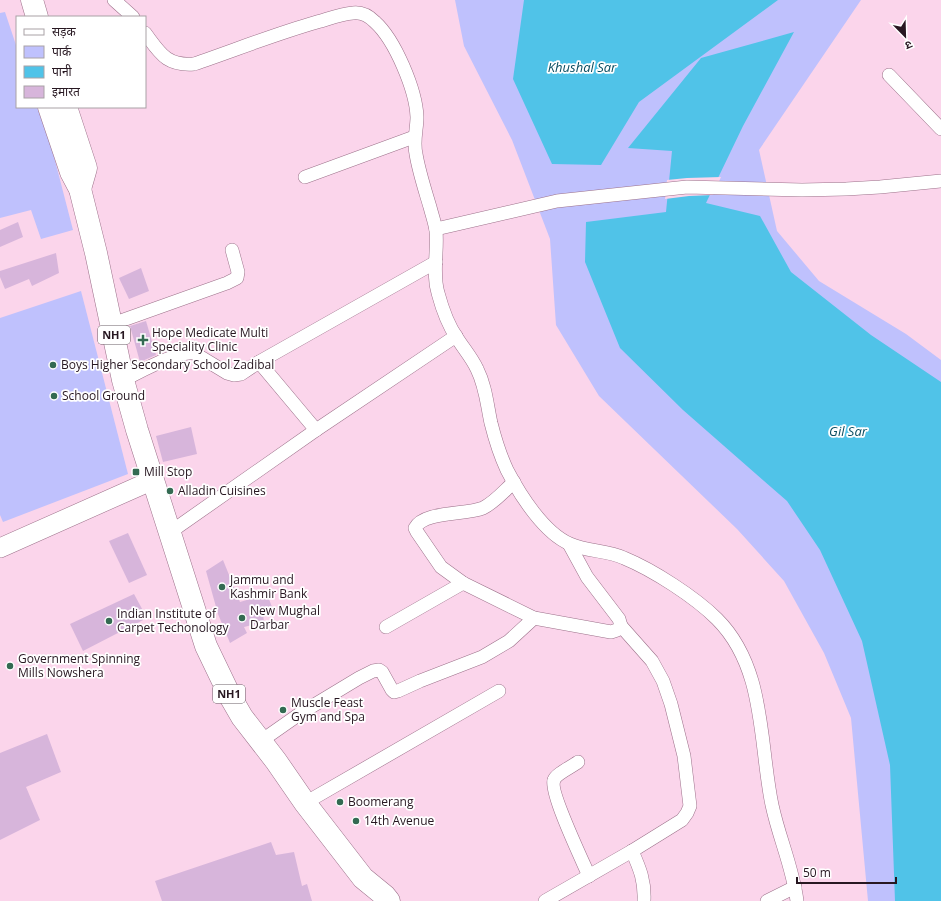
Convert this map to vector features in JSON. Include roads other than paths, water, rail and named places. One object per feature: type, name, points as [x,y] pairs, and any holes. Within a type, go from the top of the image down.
[{"type":"highway","points":[[17,0],[22,16]]},
{"type":"highway","points":[[32,0],[37,16]]},
{"type":"highway","name":"NH1","points":[[49,108],[70,172],[80,190],[112,324],[123,380],[168,532],[206,646],[231,698],[242,717],[305,803],[363,878],[389,901]]},
{"type":"highway","name":"NH1","points":[[66,108],[86,168],[80,190]]},
{"type":"highway","name":"NH1","points":[[363,878],[372,901]]},
{"type":"main road","points":[[0,548],[153,480]]},
{"type":"street","points":[[114,0],[132,16]]},
{"type":"street","points":[[146,34],[159,52],[172,62],[182,65],[194,64],[301,27],[352,13],[362,14],[374,20],[400,59],[409,84],[417,120],[414,137],[416,156],[436,229],[435,281],[446,316],[456,336],[467,351],[478,371],[486,394],[490,421],[498,449],[514,482],[538,518],[552,532],[569,544],[607,552],[638,564],[701,604],[719,621],[730,635],[741,652],[757,699],[761,722],[766,775],[772,808],[796,887],[798,901]]},
{"type":"street","points":[[889,75],[941,129]]},
{"type":"street","points":[[305,177],[414,137]]},
{"type":"street","points":[[436,229],[557,201],[687,187],[802,190],[880,188],[941,181]]},
{"type":"street","points":[[112,324],[228,283],[237,278],[238,272],[232,250]]},
{"type":"street","points":[[123,380],[188,352],[194,353],[228,374],[241,374],[436,262]]},
{"type":"street","points":[[168,532],[456,336]]},
{"type":"street","points":[[260,362],[316,430]]},
{"type":"street","points":[[514,482],[491,503],[482,508],[474,511],[445,514],[422,521],[417,524],[415,528],[423,542],[441,566],[462,584],[534,618],[611,632],[617,630],[620,626]]},
{"type":"street","points":[[544,901],[632,851],[682,820],[690,806],[684,756],[671,704],[663,681],[652,661],[620,626],[614,612],[588,577],[569,544]]},
{"type":"street","points":[[386,627],[462,584]]},
{"type":"street","points":[[261,741],[301,713],[373,671],[379,670],[382,672],[392,690],[394,692],[398,691],[482,657],[509,641],[534,618]]},
{"type":"street","points":[[305,803],[499,691]]},
{"type":"street","points":[[578,762],[556,777],[553,781],[553,787],[589,876]]},
{"type":"street","points":[[632,851],[641,871],[645,887],[644,901]]},
{"type":"street","points":[[766,901],[796,887]]},
{"type":"water","name":"Khushal Sar","points":[[524,0],[778,0],[639,102],[601,165],[552,164],[513,79]]},
{"type":"water","name":"Gil Sar","points":[[794,32],[743,126],[706,203],[760,216],[791,272],[871,335],[941,382],[941,901],[895,901],[890,765],[862,641],[820,550],[787,501],[683,410],[620,348],[585,262],[586,222],[666,212],[672,151],[628,148],[701,58]]},
{"type":"place","name":"Hope Medicate Multi Speciality Clinic","points":[[143,340]]},
{"type":"place","name":"Boys Higher Secondary School Zadibal","points":[[53,365]]},
{"type":"place","name":"School Ground","points":[[54,396]]},
{"type":"place","name":"Mill Stop","points":[[136,472]]},
{"type":"place","name":"Alladin Cuisines","points":[[170,491]]},
{"type":"place","name":"Jammu and Kashmir Bank","points":[[222,587]]},
{"type":"place","name":"New Mughal Darbar","points":[[242,618]]},
{"type":"place","name":"Indian Institute of Carpet Techonology","points":[[109,621]]},
{"type":"place","name":"Government Spinning Mills Nowshera","points":[[10,666]]},
{"type":"place","name":"Muscle Feast Gym and Spa","points":[[283,710]]},
{"type":"place","name":"Boomerang","points":[[340,802]]},
{"type":"place","name":"14th Avenue","points":[[356,821]]}]
